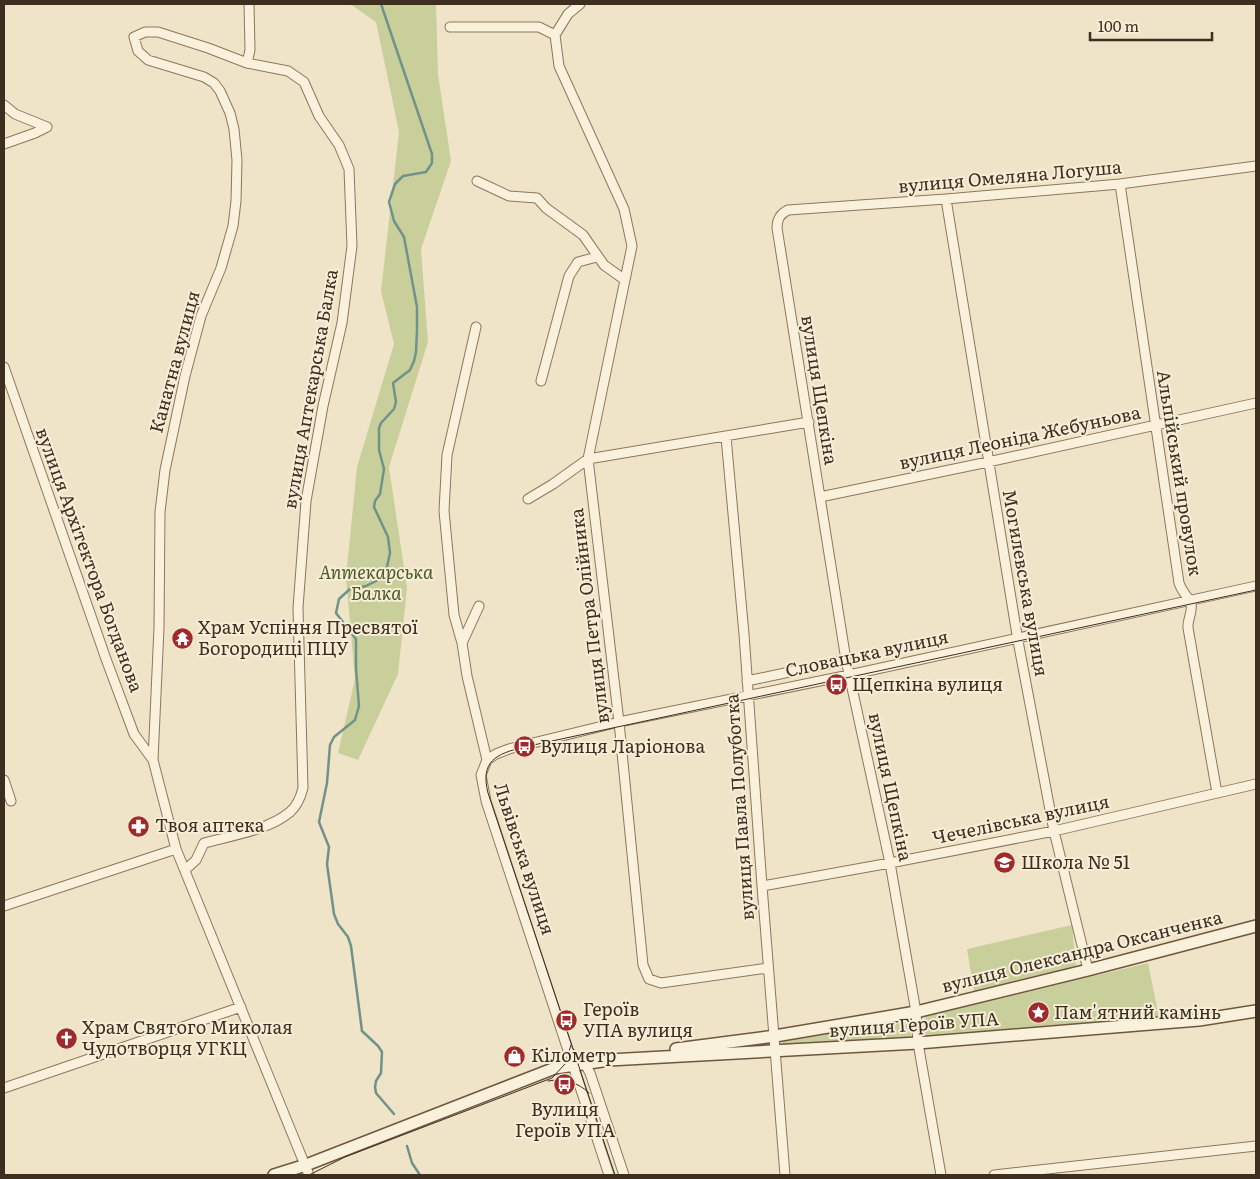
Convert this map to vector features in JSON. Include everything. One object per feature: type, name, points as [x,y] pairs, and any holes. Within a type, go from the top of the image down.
[{"type":"street","points":[[247,63],[250,50],[249,4]]},
{"type":"street","points":[[450,27],[539,27],[555,35],[568,14],[580,4]]},
{"type":"street","name":"Канатна вулиця","points":[[247,63],[158,32],[145,32],[134,37],[138,51],[148,60],[204,77],[214,83],[220,91],[230,113],[234,129],[237,160],[233,226],[221,268],[201,316],[185,376],[165,470],[160,512],[159,637],[152,760],[176,849],[307,1170]]},
{"type":"street","name":"вулиця Петра Олійника","points":[[555,35],[559,66],[624,209],[632,246],[588,459],[619,722],[643,965],[649,979],[661,983],[768,968]]},
{"type":"street","name":"вулиця Аптекарська Балка","points":[[184,870],[196,860],[204,843],[255,829],[276,821],[291,811],[304,788],[298,608],[306,501],[322,406],[342,323],[352,246],[349,168],[339,145],[320,116],[304,82],[288,71],[247,63]]},
{"type":"street","points":[[4,105],[14,114],[47,127],[4,144]]},
{"type":"street","name":"вулиця Омеляна Логуша","points":[[778,228],[778,220],[782,213],[788,210],[1120,184],[1256,166]]},
{"type":"street","points":[[477,182],[509,196],[537,198],[546,208],[583,235],[604,265],[625,280]]},
{"type":"street","name":"Альпійський провулок","points":[[1120,184],[1179,583],[1192,608],[1187,622],[1217,792]]},
{"type":"street","name":"Могилевська вулиця","points":[[946,199],[1017,638],[1054,831],[1088,970]]},
{"type":"street","name":"вулиця Щепкіна","points":[[778,228],[846,660],[890,864],[916,1012],[918,1044],[942,1175]]},
{"type":"street","points":[[542,381],[569,276],[578,262],[597,257]]},
{"type":"street","name":"Львівська вулиця","points":[[476,327],[447,455],[444,511],[454,614],[487,760],[481,776],[486,801],[575,1062],[609,1175]]},
{"type":"street","name":"вулиця Архітектора Богданова","points":[[4,367],[134,734],[152,760]]},
{"type":"street","name":"вулиця Леоніда Жебуньова","points":[[820,497],[1256,403]]},
{"type":"street","points":[[528,499],[588,459],[809,422]]},
{"type":"street","name":"вулиця Павла Полуботка","points":[[726,437],[744,634],[784,1175]]},
{"type":"street","name":"Словацька вулиця","points":[[487,760],[509,749],[619,722],[849,675],[1256,586]]},
{"type":"street","points":[[462,643],[478,606]]},
{"type":"street","name":"Словацька вулиця","points":[[747,681],[846,660]]},
{"type":"street","points":[[4,780],[11,802]]},
{"type":"street","name":"Чечелівська вулиця","points":[[762,886],[890,864],[1054,831],[1256,784]]},
{"type":"street","points":[[4,906],[176,849]]},
{"type":"street","name":"вулиця Олександра Оксанченка","points":[[916,1012],[1256,926]]},
{"type":"street","points":[[4,1088],[241,1007]]},
{"type":"street","name":"вулиця Героїв УПА","points":[[575,1062],[918,1044],[1199,1020],[1256,1011]]},
{"type":"street","name":"вулиця Героїв УПА","points":[[575,1062],[774,1036],[916,1012]]},
{"type":"street","points":[[274,1175],[307,1170],[475,1098],[575,1062]]},
{"type":"street","name":"Львівська вулиця","points":[[575,1062],[590,1073],[624,1175]]},
{"type":"street","points":[[994,1175],[1256,1146]]},
{"type":"green space","name":"Аптекарська Балка","points":[[350,4],[436,4],[438,74],[451,161],[421,249],[428,342],[389,467],[407,588],[398,674],[358,760],[338,753],[355,679],[346,577],[357,467],[394,344],[381,291],[399,132],[376,22]]},
{"type":"green space","points":[[1072,925],[1076,967],[974,992],[967,949]]},
{"type":"green space","points":[[1148,963],[1161,1027],[924,1037],[923,1020],[928,1016]]},
{"type":"green space","points":[[910,1022],[912,1039],[782,1046],[782,1040]]},
{"type":"waterway","points":[[381,4],[432,154],[432,163],[426,172],[403,176],[395,184],[389,202],[394,221],[404,237],[417,307],[416,352],[410,370],[393,383],[396,402],[394,409],[381,423],[379,428],[379,450],[384,469],[380,494],[375,501],[374,507],[388,537],[390,553],[387,567],[380,579],[366,586],[350,589],[339,599],[336,613],[356,639],[359,706],[355,720],[334,737],[330,745],[327,783],[319,822],[329,847],[327,864],[334,914],[338,924],[348,937],[351,946],[362,1031],[382,1052],[381,1073],[376,1081],[376,1093],[394,1114]]},
{"type":"waterway","points":[[407,1146],[412,1163],[420,1175]]},
{"type":"tram line","points":[[615,1175],[488,793],[486,773],[492,761],[498,756],[524,747],[1256,590]]},
{"type":"tram line","points":[[309,1175],[345,1157],[552,1078],[565,1064],[571,1045]]},
{"type":"tram line","points":[[548,1081],[570,1082],[580,1086],[589,1093]]},
{"type":"place","name":"Храм Успіння Пресвятої Богородиці ПЦУ","points":[[182,638]]},
{"type":"place","name":"Щепкіна вулиця","points":[[836,685]]},
{"type":"place","name":"Вулиця Ларіонова","points":[[524,747]]},
{"type":"place","name":"Твоя аптека","points":[[139,826]]},
{"type":"place","name":"Школа № 51","points":[[1005,863]]},
{"type":"place","name":"Пам'ятний камінь","points":[[1038,1013]]},
{"type":"place","name":"Героїв УПА вулиця","points":[[567,1020]]},
{"type":"place","name":"Храм Святого Миколая Чудотворця УГКЦ","points":[[66,1038]]},
{"type":"place","name":"Кілометр","points":[[515,1056]]},
{"type":"place","name":"Вулиця Героїв УПА","points":[[565,1085]]}]
